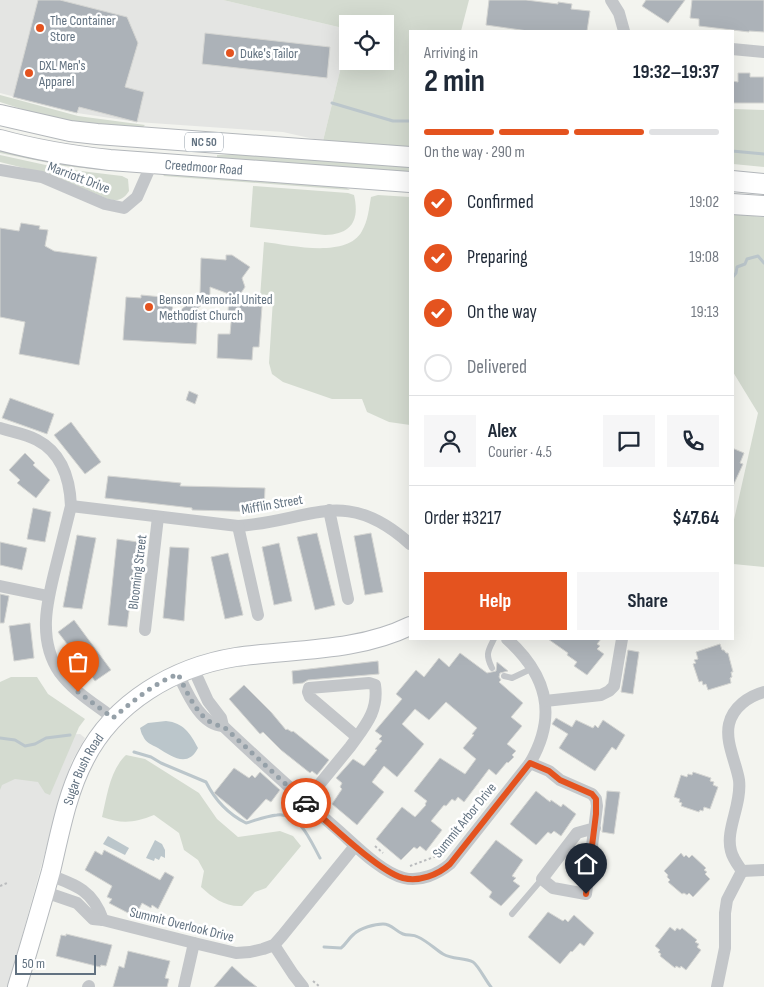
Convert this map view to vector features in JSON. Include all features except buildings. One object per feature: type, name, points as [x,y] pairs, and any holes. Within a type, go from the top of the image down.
[{"type":"main road","name":"Creedmoor Road","points":[[0,115],[70,131],[98,134],[409,157]]},
{"type":"main road","name":"Creedmoor Road","points":[[0,140],[67,156],[409,182]]},
{"type":"main road","points":[[734,181],[764,184]]},
{"type":"main road","points":[[734,204],[764,206]]},
{"type":"street","points":[[611,0],[620,14],[624,30]]},
{"type":"street","points":[[734,49],[764,52]]},
{"type":"street","name":"Marriott Drive","points":[[0,170],[42,177],[105,204],[124,208],[137,197],[152,163]]},
{"type":"street","points":[[0,428],[37,440],[49,448],[59,460],[66,474],[70,489],[71,506],[48,596],[46,611],[47,644],[60,673],[81,695],[113,718]]},
{"type":"street","name":"Mifflin Street","points":[[71,506],[238,526],[259,524],[329,510],[354,512],[378,520],[409,543]]},
{"type":"street","points":[[329,510],[348,599]]},
{"type":"street","name":"Blooming Street","points":[[145,630],[158,517]]},
{"type":"street","points":[[238,526],[258,615]]},
{"type":"street","points":[[0,586],[48,596]]},
{"type":"street","name":"Sugar Bush Road","points":[[17,987],[77,777],[93,745],[113,718],[164,680],[205,664],[235,658],[357,644],[390,635],[409,626]]},
{"type":"street","name":"Summit Arbor Drive","points":[[185,671],[221,718],[223,726],[305,802],[382,867],[404,878],[416,879],[442,871],[450,864],[530,763],[540,744],[544,732],[545,702],[542,688],[533,668],[521,651],[508,640]]},
{"type":"street","points":[[545,702],[601,696],[609,692],[614,686],[622,640]]},
{"type":"street","name":"Summit Arbor Drive","points":[[185,671],[197,709],[216,726],[223,726]]},
{"type":"street","points":[[305,802],[357,737],[370,719],[376,706],[375,684],[361,683],[309,688],[310,697],[357,737]]},
{"type":"street","points":[[742,871],[730,851],[729,839],[740,791],[736,765],[728,738],[729,723],[736,710],[746,700],[764,692]]},
{"type":"street","points":[[197,709],[208,701]]},
{"type":"street","points":[[530,763],[549,771],[560,780],[592,794],[596,799],[597,806],[586,894],[553,888],[542,879],[578,833],[594,828]]},
{"type":"street","points":[[306,982],[293,974],[274,945],[355,846]]},
{"type":"street","points":[[742,871],[764,870]]},
{"type":"street","points":[[717,987],[725,948],[727,900],[742,871]]},
{"type":"street","name":"Summit Overlook Drive","points":[[47,884],[76,885],[85,891],[99,908],[103,920],[194,944],[236,952],[250,952],[274,945]]},
{"type":"street","points":[[184,987],[194,944]]},
{"type":"lane","points":[[492,668],[487,658],[487,653],[494,640]]},
{"type":"lane","points":[[504,676],[512,678],[533,668]]},
{"type":"lane","points":[[512,914],[542,879]]},
{"type":"path","points":[[403,868],[434,857],[493,786]]},
{"type":"path","points":[[370,842],[384,853]]},
{"type":"path","points":[[0,886],[7,883]]},
{"type":"path","points":[[306,982],[320,987]]},
{"type":"shaded area","points":[[0,0],[223,0],[339,27],[340,70],[323,141],[283,132],[137,122],[77,113],[0,93]]},
{"type":"shaded area","points":[[223,0],[469,0],[461,30],[409,30],[409,147],[323,141],[340,70],[394,70],[394,15],[339,15],[339,27]]},
{"type":"shaded area","points":[[0,95],[78,116],[145,125],[142,128],[91,126],[34,113],[0,102]]},
{"type":"shaded area","points":[[734,109],[764,110],[764,167],[734,164]]},
{"type":"shaded area","points":[[0,150],[49,161],[123,172],[64,166],[0,153]]},
{"type":"shaded area","points":[[267,153],[409,163],[409,173],[217,159],[217,155]]},
{"type":"shaded area","points":[[0,155],[64,169],[122,176],[128,179],[129,191],[120,199],[108,199],[48,174],[0,162]]},
{"type":"shaded area","points":[[167,173],[345,187],[350,190],[163,176]]},
{"type":"shaded area","points":[[253,186],[348,193],[354,195],[356,212],[354,219],[347,229],[325,235],[250,227]]},
{"type":"shaded area","points":[[378,195],[409,197],[409,425],[389,422],[367,412],[362,399],[332,399],[283,382],[272,374],[269,363],[273,299],[260,298],[264,242],[317,248],[331,248],[344,245],[355,240],[362,231],[367,219],[371,197]]},
{"type":"shaded area","points":[[734,214],[764,217],[764,567],[734,564],[734,520],[758,413],[734,374]]},
{"type":"shaded area","points":[[11,677],[37,677],[48,694],[85,719],[79,727],[50,795],[45,793],[38,782],[15,779],[2,785],[0,790],[0,682]]},
{"type":"shaded area","points":[[166,721],[182,726],[192,738],[198,748],[190,758],[180,759],[174,757],[149,743],[141,733],[140,728],[148,723]]},
{"type":"shaded area","points":[[80,734],[85,738],[72,761],[63,787],[8,987],[0,987],[0,738]]},
{"type":"shaded area","points":[[126,755],[145,759],[199,793],[217,819],[238,837],[280,831],[293,836],[301,846],[266,888],[255,892],[242,906],[230,905],[220,901],[201,887],[204,871],[198,860],[184,850],[179,833],[154,815],[128,822],[102,817],[116,768]]},
{"type":"shaded area","points":[[108,836],[129,848],[125,855],[103,844]]},
{"type":"shaded area","points":[[155,840],[162,844],[165,850],[165,858],[161,856],[159,860],[155,858],[154,861],[146,858]]},
{"type":"waterway","points":[[332,103],[393,121],[409,121]]},
{"type":"waterway","points":[[734,151],[764,154]]},
{"type":"waterway","points":[[734,276],[737,267],[745,264],[747,259],[758,256],[764,263]]},
{"type":"waterway","points":[[0,738],[15,740],[25,746],[35,744],[46,738],[70,735]]},
{"type":"waterway","points":[[134,752],[151,757],[206,782],[223,806],[246,823],[277,815],[285,815],[292,818],[304,829],[320,858]]},
{"type":"waterway","points":[[324,947],[341,948],[360,930],[386,924],[403,934],[421,939],[447,956],[473,962],[491,987]]},
{"type":"way so far","points":[[78,692],[113,718],[136,698],[164,680],[178,674],[197,709],[216,726],[223,726],[306,803]]},
{"type":"place","name":"The Container Store","points":[[40,28]]},
{"type":"place","name":"Duke's Tailor","points":[[230,53]]},
{"type":"place","name":"DXL Men's Apparel","points":[[29,73]]},
{"type":"place","name":"Benson Memorial United Methodist Church","points":[[149,307]]},
{"type":"route","points":[[306,803],[382,867],[404,878],[416,879],[442,871],[450,864],[530,763],[549,771],[560,780],[592,794],[596,799],[597,806],[586,894]]}]
